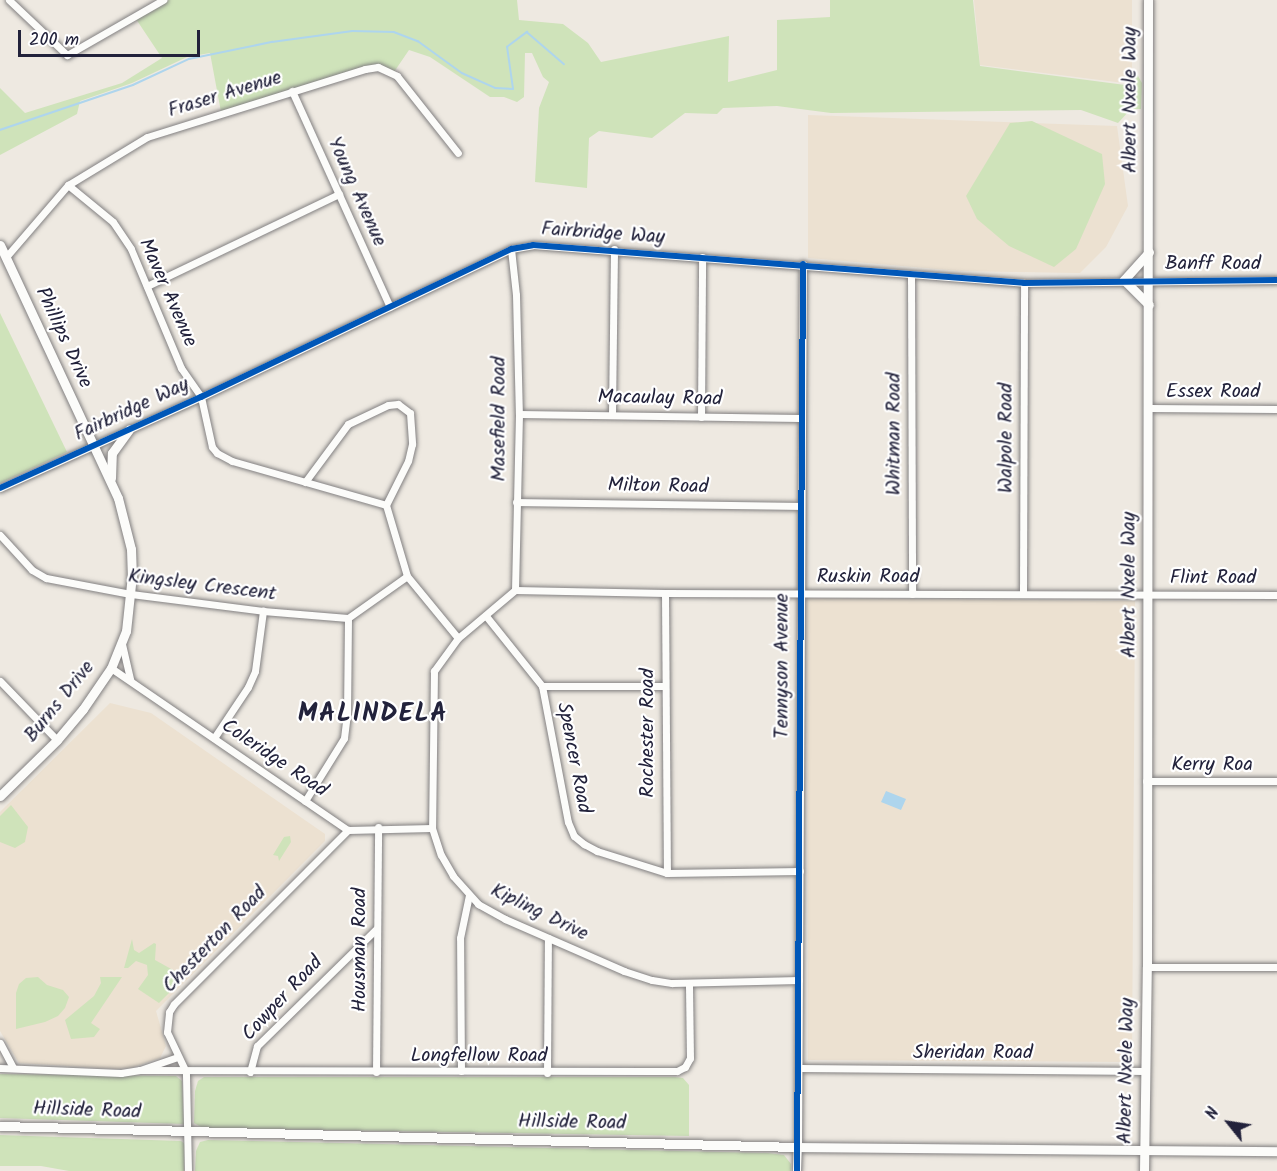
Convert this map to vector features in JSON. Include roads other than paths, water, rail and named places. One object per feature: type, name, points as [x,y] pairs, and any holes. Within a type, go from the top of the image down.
[{"type":"main road","name":"Albert Nxele Way","points":[[1144,1171],[1149,408],[1148,0]]},
{"type":"main road","name":"Phillips Drive","points":[[0,245],[93,446]]},
{"type":"main road","points":[[1149,252],[1124,280],[1149,305]]},
{"type":"main road","points":[[111,480],[112,453],[129,430]]},
{"type":"main road","name":"Burns Drive","points":[[0,796],[57,740],[83,709],[111,668],[122,644],[131,594],[129,540],[126,523],[111,480],[93,446]]},
{"type":"main road","name":"Hillside Road","points":[[0,1126],[798,1147],[1277,1151]]},
{"type":"street","points":[[9,0],[67,56],[163,0]]},
{"type":"street","name":"Fraser Avenue","points":[[6,257],[68,185],[147,137],[365,69],[378,67],[397,76],[458,153]]},
{"type":"street","name":"Young Avenue","points":[[292,91],[390,306]]},
{"type":"street","name":"Maver Avenue","points":[[68,185],[101,211],[118,229],[131,249],[187,379],[201,397]]},
{"type":"street","points":[[147,286],[339,194]]},
{"type":"street","name":"Fairbridge Way","points":[[0,488],[201,397],[511,249],[548,244],[1024,283],[1149,280]]},
{"type":"street","name":"Masefield Road","points":[[511,249],[516,295],[519,414],[515,590]]},
{"type":"street","points":[[612,414],[614,249]]},
{"type":"street","points":[[701,417],[702,257]]},
{"type":"street","name":"Tennyson Avenue","points":[[798,1147],[800,418],[803,264]]},
{"type":"street","name":"Whitman Road","points":[[911,274],[912,594]]},
{"type":"street","name":"Banff Road","points":[[1149,280],[1277,280]]},
{"type":"street","name":"Walpole Road","points":[[1023,593],[1024,283]]},
{"type":"street","points":[[201,397],[212,447],[217,453],[232,461],[386,505]]},
{"type":"street","points":[[305,482],[348,424],[388,405],[398,404],[410,413],[412,444],[408,461],[386,505],[406,576],[458,638]]},
{"type":"street","name":"Essex Road","points":[[1149,408],[1277,409]]},
{"type":"street","name":"Macaulay Road","points":[[519,414],[800,418]]},
{"type":"street","name":"Milton Road","points":[[516,502],[800,506]]},
{"type":"street","name":"Kingsley Crescent","points":[[0,534],[38,575],[131,594],[262,611],[348,618]]},
{"type":"street","points":[[305,801],[344,738],[347,715],[348,618],[406,576]]},
{"type":"street","name":"Ruskin Road","points":[[515,590],[665,593],[1148,595]]},
{"type":"street","name":"Kipling Drive","points":[[515,590],[458,638],[434,671],[432,828],[441,855],[453,876],[469,895],[497,915],[613,966],[652,980],[689,982],[799,980]]},
{"type":"street","name":"Rochester Road","points":[[665,593],[666,873]]},
{"type":"street","name":"Flint Road","points":[[1148,595],[1277,595]]},
{"type":"street","points":[[214,738],[248,687],[255,671],[262,611]]},
{"type":"street","name":"Spencer Road","points":[[486,616],[542,686],[568,822],[574,836],[597,851],[666,873],[800,871]]},
{"type":"street","points":[[122,644],[130,681]]},
{"type":"street","name":"Coleridge Road","points":[[111,668],[348,830]]},
{"type":"street","points":[[0,681],[57,740]]},
{"type":"street","points":[[542,686],[664,686]]},
{"type":"street","name":"Kerry Roa","points":[[1146,781],[1277,782]]},
{"type":"street","points":[[348,830],[378,827],[432,828]]},
{"type":"street","name":"Housman Road","points":[[376,1072],[378,827]]},
{"type":"street","name":"Chesterton Road","points":[[188,1171],[186,1072],[167,1032],[169,1012],[174,1004],[348,830]]},
{"type":"street","points":[[461,1071],[460,938],[469,895]]},
{"type":"street","name":"Cowper Road","points":[[250,1072],[257,1046],[376,929]]},
{"type":"street","points":[[547,1073],[548,938]]},
{"type":"street","points":[[1147,967],[1277,967]]},
{"type":"street","name":"Longfellow Road","points":[[140,1070],[547,1073],[677,1071],[685,1067],[691,1048],[689,982]]},
{"type":"street","points":[[0,1043],[13,1067]]},
{"type":"street","points":[[0,1068],[121,1073],[140,1070],[177,1057]]},
{"type":"street","name":"Sheridan Road","points":[[800,1068],[1146,1071]]},
{"type":"street","points":[[797,1171],[798,1147]]},
{"type":"water","points":[[886,791],[906,799],[901,810],[881,802]]},
{"type":"waterway","points":[[0,130],[133,85],[189,59],[272,42],[352,31],[394,32],[418,41],[462,73],[495,88],[513,89],[507,47],[527,32],[564,64]]},
{"type":"district","name":"MALINDELA","points":[[373,715]]}]
